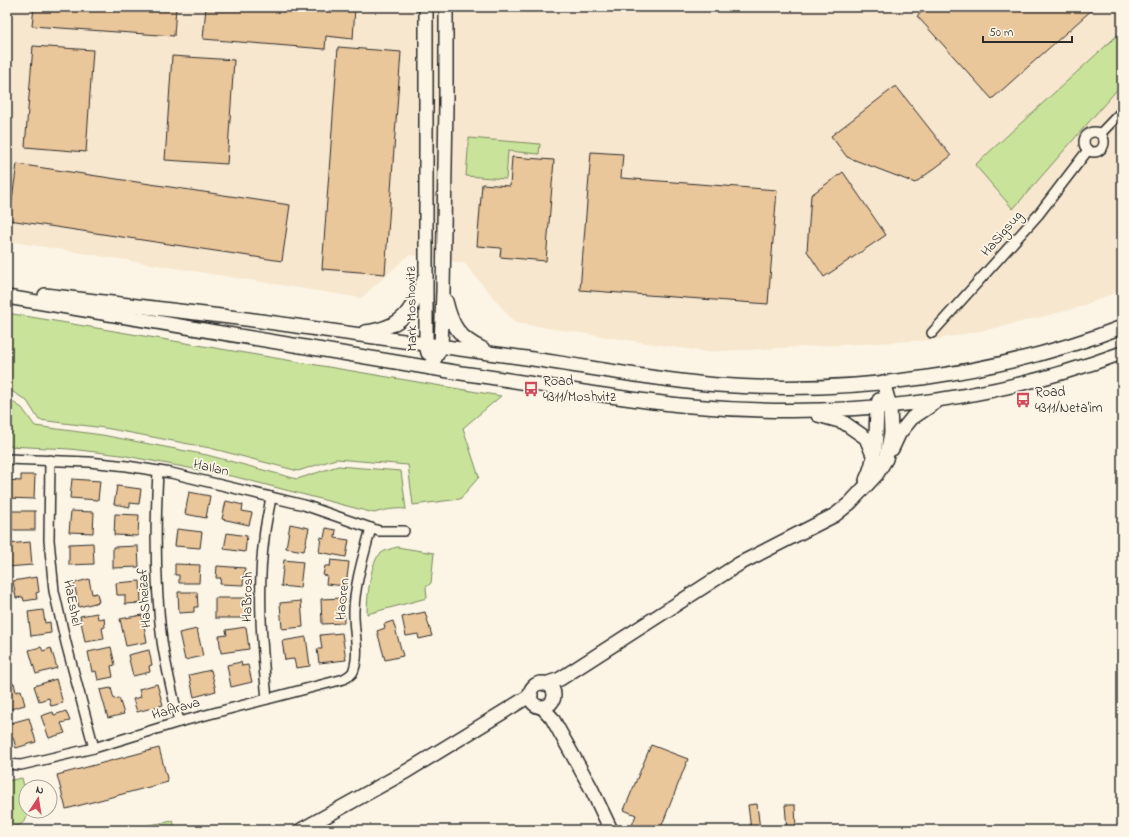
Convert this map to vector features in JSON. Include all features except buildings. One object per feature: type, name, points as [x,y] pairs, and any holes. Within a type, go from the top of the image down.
[{"type":"main road","name":"Mark Moshovitz","points":[[426,7],[426,345],[430,368]]},
{"type":"main road","name":"Mark Moshovitz","points":[[430,368],[440,347],[443,291],[446,7]]},
{"type":"main road","points":[[346,334],[388,328],[401,320],[414,301],[427,272]]},
{"type":"main road","points":[[7,290],[248,320],[655,377],[720,385],[772,387],[883,382],[941,374],[1028,357],[1070,346],[1122,327]]},
{"type":"main road","points":[[443,291],[453,322],[462,337],[470,343],[498,354]]},
{"type":"main road","points":[[7,297],[430,368],[674,405],[751,410],[804,411],[884,406],[941,400],[1024,383],[1083,367],[1122,353]]},
{"type":"main road","points":[[301,830],[539,698],[560,679],[739,564],[835,515],[850,503],[877,474],[880,459],[891,433],[884,406],[883,382]]},
{"type":"main road","points":[[880,459],[912,418],[941,400]]},
{"type":"main road","points":[[804,411],[843,422],[866,438],[880,459]]},
{"type":"main road","points":[[539,698],[552,718],[591,788],[611,830]]},
{"type":"street","points":[[1100,134],[1122,112]]},
{"type":"street","points":[[1094,132],[1100,134],[1104,140],[1101,149],[1096,152],[1088,150],[1084,143],[1086,137],[1094,132]]},
{"type":"street","name":"HaSigsug","points":[[932,333],[1038,215],[1088,150]]},
{"type":"street","name":"HaIlan","points":[[7,459],[89,462],[158,471],[271,496],[329,513],[379,531],[404,531]]},
{"type":"street","name":"HaEshel","points":[[50,460],[49,540],[54,591],[66,643],[94,748]]},
{"type":"street","name":"HaSheizaf","points":[[158,471],[156,542],[159,613],[163,643],[179,722]]},
{"type":"street","name":"HaBrosh","points":[[267,699],[261,630],[264,539],[271,496]]},
{"type":"street","name":"HaOren","points":[[352,674],[356,657],[354,610],[356,588],[371,528]]},
{"type":"street","name":"HaArava","points":[[7,764],[21,765],[94,748],[179,722],[344,679],[352,674]]},
{"type":"shaded area","points":[[7,7],[1122,7],[1122,290],[1077,308],[1005,326],[934,340],[706,352],[515,323],[464,263],[409,255],[361,298],[7,241]]},
{"type":"green space","points":[[1122,31],[1122,84],[1013,209],[975,165]]},
{"type":"green space","points":[[469,138],[540,144],[539,154],[508,151],[506,179],[466,176]]},
{"type":"green space","points":[[7,313],[501,396],[463,428],[479,477],[460,499],[413,505],[408,465],[336,459],[298,471],[210,448],[105,428],[39,420],[27,401],[7,388]]},
{"type":"green space","points":[[7,398],[22,408],[35,426],[102,435],[207,455],[297,479],[338,466],[401,471],[406,509],[374,513],[236,477],[121,455],[70,449],[7,446]]},
{"type":"green space","points":[[397,547],[434,553],[431,583],[426,587],[427,598],[367,614],[373,566],[379,555]]},
{"type":"green space","points":[[22,778],[22,779],[18,779],[18,819],[26,819],[24,822],[15,827],[7,827],[7,781]]},
{"type":"green space","points":[[173,821],[176,830],[119,830]]},
{"type":"place","name":"Road 4311/Moshvitz","points":[[531,389]]},
{"type":"place","name":"Road 4311/Neta'im","points":[[1023,400]]}]
